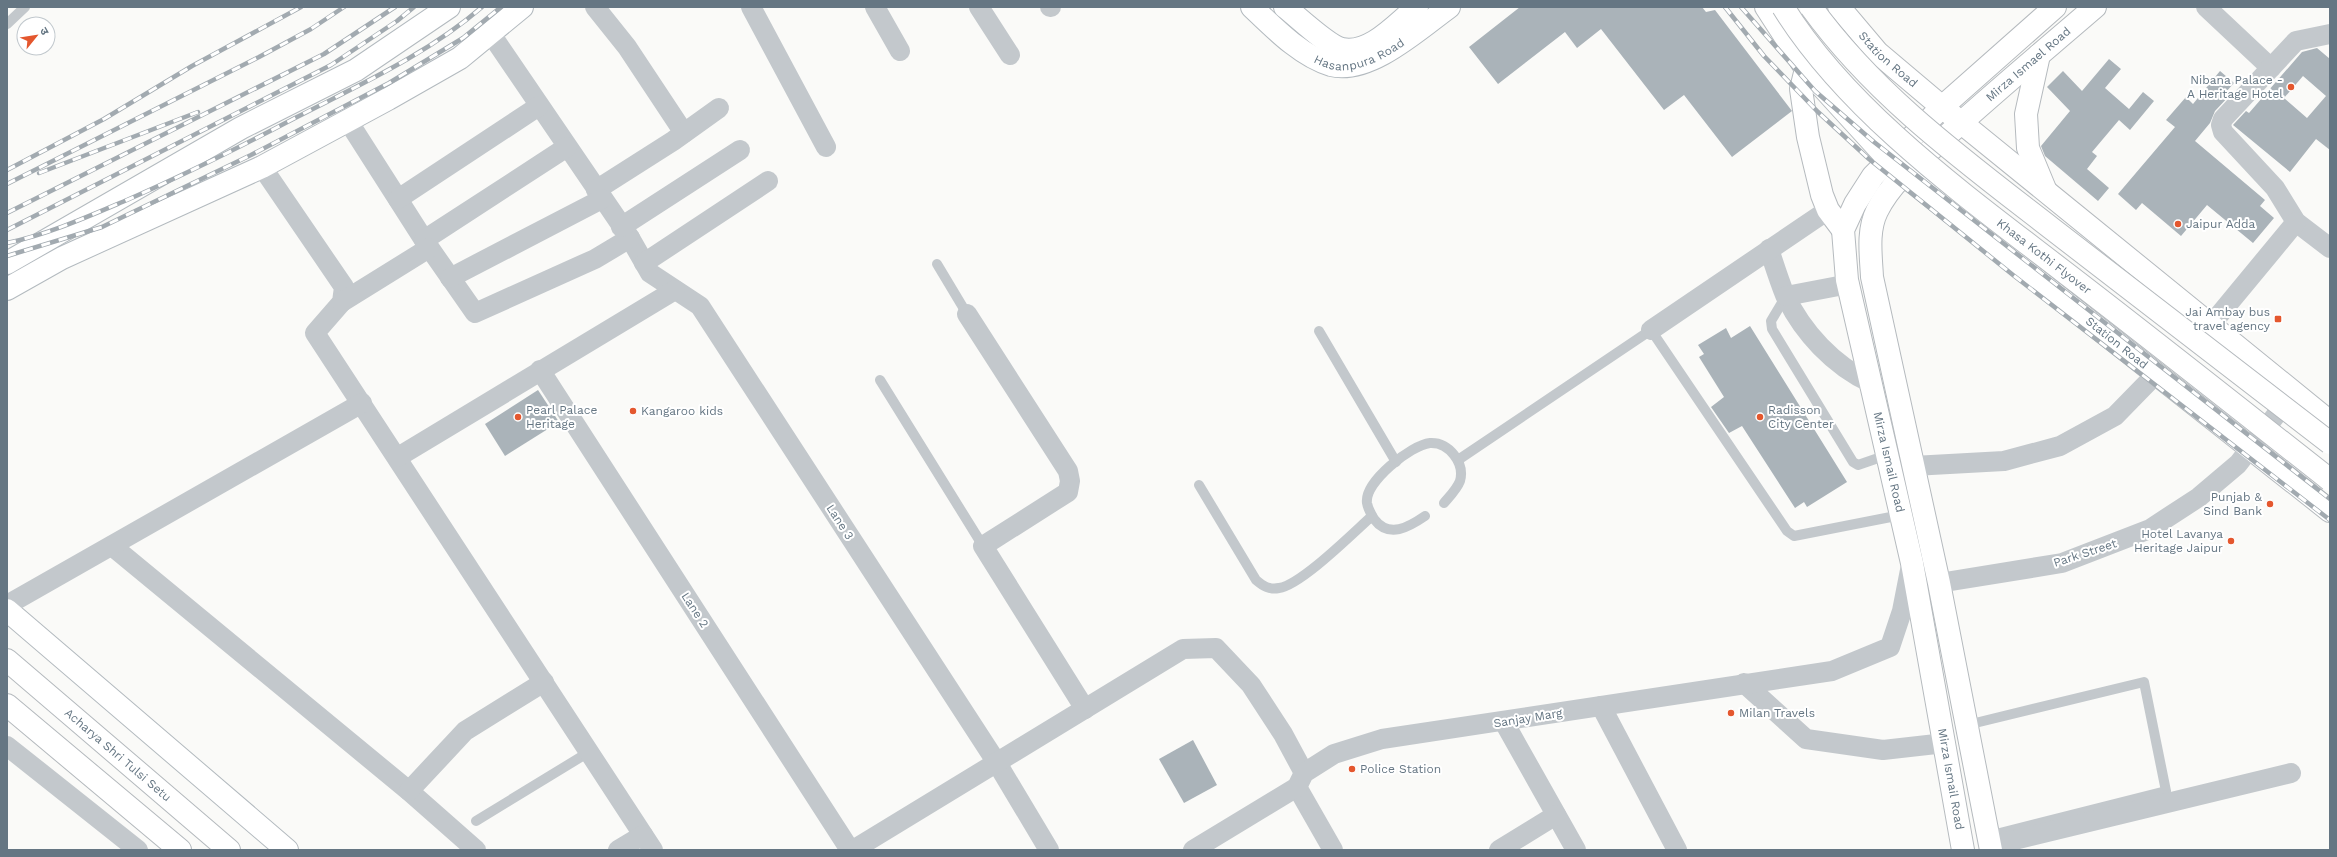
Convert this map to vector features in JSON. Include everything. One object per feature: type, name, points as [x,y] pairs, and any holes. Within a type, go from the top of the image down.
[{"type":"main road","points":[[7,263],[241,128],[356,70],[449,7]]},
{"type":"main road","points":[[7,289],[62,258],[262,168],[460,58],[522,7]]},
{"type":"main road","name":"Hasanpura Road","points":[[1252,7],[1308,54],[1331,65],[1349,66],[1376,57],[1408,38],[1448,7]]},
{"type":"main road","name":"Hasanpura Road","points":[[1285,7],[1321,37],[1340,49],[1355,50],[1371,43],[1417,7]]},
{"type":"main road","name":"Station Road","points":[[1766,7],[1806,69],[1896,167],[2330,511]]},
{"type":"main road","name":"Khasa Kothi Flyover","points":[[1783,7],[1801,36],[1846,88],[1929,165],[2330,480]]},
{"type":"main road","points":[[1811,7],[1827,29],[1889,96],[1975,168],[2330,444]]},
{"type":"main road","name":"Station Road","points":[[1839,7],[1878,53],[1961,122]]},
{"type":"main road","name":"Mirza Ismael Road","points":[[1961,122],[2095,7]]},
{"type":"main road","name":"Mirza Ismail Road","points":[[1990,844],[1939,583],[1872,277],[1870,239],[1876,212],[1890,190],[1896,167],[1942,107],[2050,8]]},
{"type":"main road","points":[[2039,55],[2026,114],[2028,148],[2046,192]]},
{"type":"main road","points":[[1806,69],[1801,89],[1808,137],[1822,195],[1828,210],[1843,230]]},
{"type":"main road","points":[[1961,122],[2210,326],[2330,422]]},
{"type":"main road","name":"Mirza Ismail Road","points":[[1961,122],[1896,167],[1873,176],[1855,204],[1843,230],[1848,284],[1912,563],[1963,850]]},
{"type":"main road","points":[[7,610],[287,850]]},
{"type":"main road","name":"Acharya Shri Tulsi Setu","points":[[7,660],[229,850]]},
{"type":"main road","points":[[7,705],[180,850]]},
{"type":"street","points":[[595,7],[626,47],[684,133]]},
{"type":"street","points":[[751,7],[826,147]]},
{"type":"street","points":[[875,7],[900,51]]},
{"type":"street","points":[[979,7],[1010,55]]},
{"type":"street","points":[[2206,7],[2271,68]]},
{"type":"street","name":"Lane 3","points":[[491,34],[599,195],[626,232],[650,273],[700,306],[997,763],[1049,850]]},
{"type":"street","points":[[2330,34],[2296,41],[2222,119],[2221,125],[2224,132],[2275,188],[2296,222],[2330,248]]},
{"type":"street","points":[[398,199],[539,106]]},
{"type":"street","points":[[450,278],[599,195],[719,108]]},
{"type":"street","points":[[348,120],[426,244],[475,313],[595,259],[626,232],[740,150]]},
{"type":"street","points":[[567,147],[342,302],[316,333],[648,842],[618,850]]},
{"type":"street","points":[[262,168],[344,287],[342,302]]},
{"type":"street","points":[[644,263],[768,181]]},
{"type":"street","points":[[1651,330],[1828,210]]},
{"type":"street","points":[[2210,326],[2296,222]]},
{"type":"street","points":[[1769,249],[1786,296],[1813,339],[1853,375],[1871,383]]},
{"type":"street","points":[[1786,296],[1848,284]]},
{"type":"street","points":[[398,457],[675,290]]},
{"type":"street","points":[[967,314],[1068,471],[1070,481],[1068,492],[983,546],[1085,709]]},
{"type":"street","name":"Lane 2","points":[[540,370],[852,850]]},
{"type":"street","points":[[1914,466],[2004,461],[2060,446],[2115,416],[2156,374]]},
{"type":"street","name":"Park Street","points":[[1939,583],[2062,563],[2125,540],[2150,529],[2199,497],[2238,464],[2294,393]]},
{"type":"street","points":[[7,605],[362,403]]},
{"type":"street","points":[[112,546],[409,791],[476,850]]},
{"type":"street","name":"Sanjay Marg","points":[[1193,850],[1300,780],[1334,754],[1382,739],[1504,722],[1832,671],[1890,647],[1902,612],[1912,563]]},
{"type":"street","points":[[852,850],[997,763],[1183,648],[1216,648],[1251,685],[1283,734],[1300,780],[1333,850]]},
{"type":"street","points":[[409,791],[465,730],[544,682]]},
{"type":"street","points":[[1744,684],[1806,739],[1883,750],[1945,743]]},
{"type":"street","points":[[1601,706],[1676,850]]},
{"type":"street","points":[[1504,722],[1576,850]]},
{"type":"street","points":[[7,746],[138,850]]},
{"type":"street","points":[[1990,844],[2291,773]]},
{"type":"street","points":[[1499,850],[1556,816]]},
{"type":"lane","points":[[7,24],[25,7]]},
{"type":"lane","points":[[937,264],[967,314]]},
{"type":"lane","points":[[1786,296],[1772,321],[1772,329],[1853,462],[1858,465],[1865,464],[1887,455]]},
{"type":"lane","points":[[1458,460],[1651,330],[1787,531],[1794,536],[1901,515]]},
{"type":"lane","points":[[1319,331],[1396,462]]},
{"type":"lane","points":[[880,380],[983,546]]},
{"type":"lane","points":[[1425,516],[1411,525],[1392,531],[1384,529],[1372,516],[1368,508],[1368,490],[1380,475],[1419,446],[1430,443],[1442,445],[1458,460],[1460,480],[1456,489],[1444,503]]},
{"type":"lane","points":[[1199,485],[1256,580],[1264,587],[1271,589],[1280,588],[1303,576],[1372,516]]},
{"type":"lane","points":[[1966,725],[2144,682],[2166,791],[1990,844]]},
{"type":"lane","points":[[476,821],[589,752]]},
{"type":"building","points":[[1520,7],[1702,7],[1706,12],[1715,10],[1792,111],[1732,157],[1684,95],[1664,110],[1601,29],[1577,48],[1565,32],[1498,84],[1469,47]]},
{"type":"building","points":[[2317,48],[2330,59],[2330,150],[2316,139],[2290,172],[2233,125],[2246,111],[2249,113],[2302,52]],"holes":[[[2303,76],[2326,96],[2307,118],[2284,98]]]},
{"type":"building","points":[[2109,59],[2121,69],[2105,88],[2129,109],[2143,92],[2154,101],[2130,130],[2119,120],[2092,152],[2097,156],[2087,169],[2109,188],[2098,201],[2045,156],[2041,146],[2070,111],[2047,87],[2063,71],[2082,91]]},
{"type":"building","points":[[2220,71],[2234,83],[2225,93],[2229,96],[2215,111],[2210,123],[2195,141],[2265,200],[2260,206],[2274,218],[2253,243],[2207,205],[2181,236],[2142,203],[2136,210],[2118,194],[2175,127],[2166,120],[2186,97],[2193,104]]},
{"type":"building","name":"Radisson City Center","points":[[1750,326],[1847,482],[1807,507],[1804,502],[1795,508],[1742,426],[1729,433],[1711,407],[1724,397],[1699,357],[1704,354],[1698,345],[1726,328],[1731,338]]},
{"type":"building","points":[[538,390],[559,422],[505,456],[485,424]]},
{"type":"building","points":[[1193,740],[1217,785],[1184,803],[1159,759]]},
{"type":"railway","points":[[7,170],[104,119],[192,66],[301,7]]},
{"type":"railway","points":[[7,184],[259,57],[311,29],[344,7]]},
{"type":"railway","points":[[7,213],[324,54],[395,7]]},
{"type":"railway","points":[[7,230],[331,65],[397,21],[414,7]]},
{"type":"railway","points":[[7,243],[38,235],[83,219],[191,171],[392,68],[439,40],[482,7]]},
{"type":"railway","points":[[7,256],[102,227],[251,155],[389,83],[463,38],[501,7]]},
{"type":"railway","points":[[1725,7],[1764,56],[1818,112],[1869,159],[2013,275],[2330,520]]},
{"type":"railway","points":[[1741,7],[1815,91],[1874,142],[2330,499]]},
{"type":"railway","points":[[39,173],[198,112]]},
{"type":"place","name":"Nibana Palace - A Heritage Hotel","points":[[2291,87]]},
{"type":"place","name":"Jaipur Adda","points":[[2178,224]]},
{"type":"place","name":"Jai Ambay bus travel agency","points":[[2278,319]]},
{"type":"place","name":"Kangaroo kids","points":[[633,411]]},
{"type":"place","name":"Pearl Palace Heritage","points":[[518,417]]},
{"type":"place","name":"Radisson City Center","points":[[1760,417]]},
{"type":"place","name":"Punjab & Sind Bank","points":[[2270,504]]},
{"type":"place","name":"Hotel Lavanya Heritage Jaipur","points":[[2231,541]]},
{"type":"place","name":"Milan Travels","points":[[1731,713]]},
{"type":"place","name":"Police Station","points":[[1352,769]]}]
